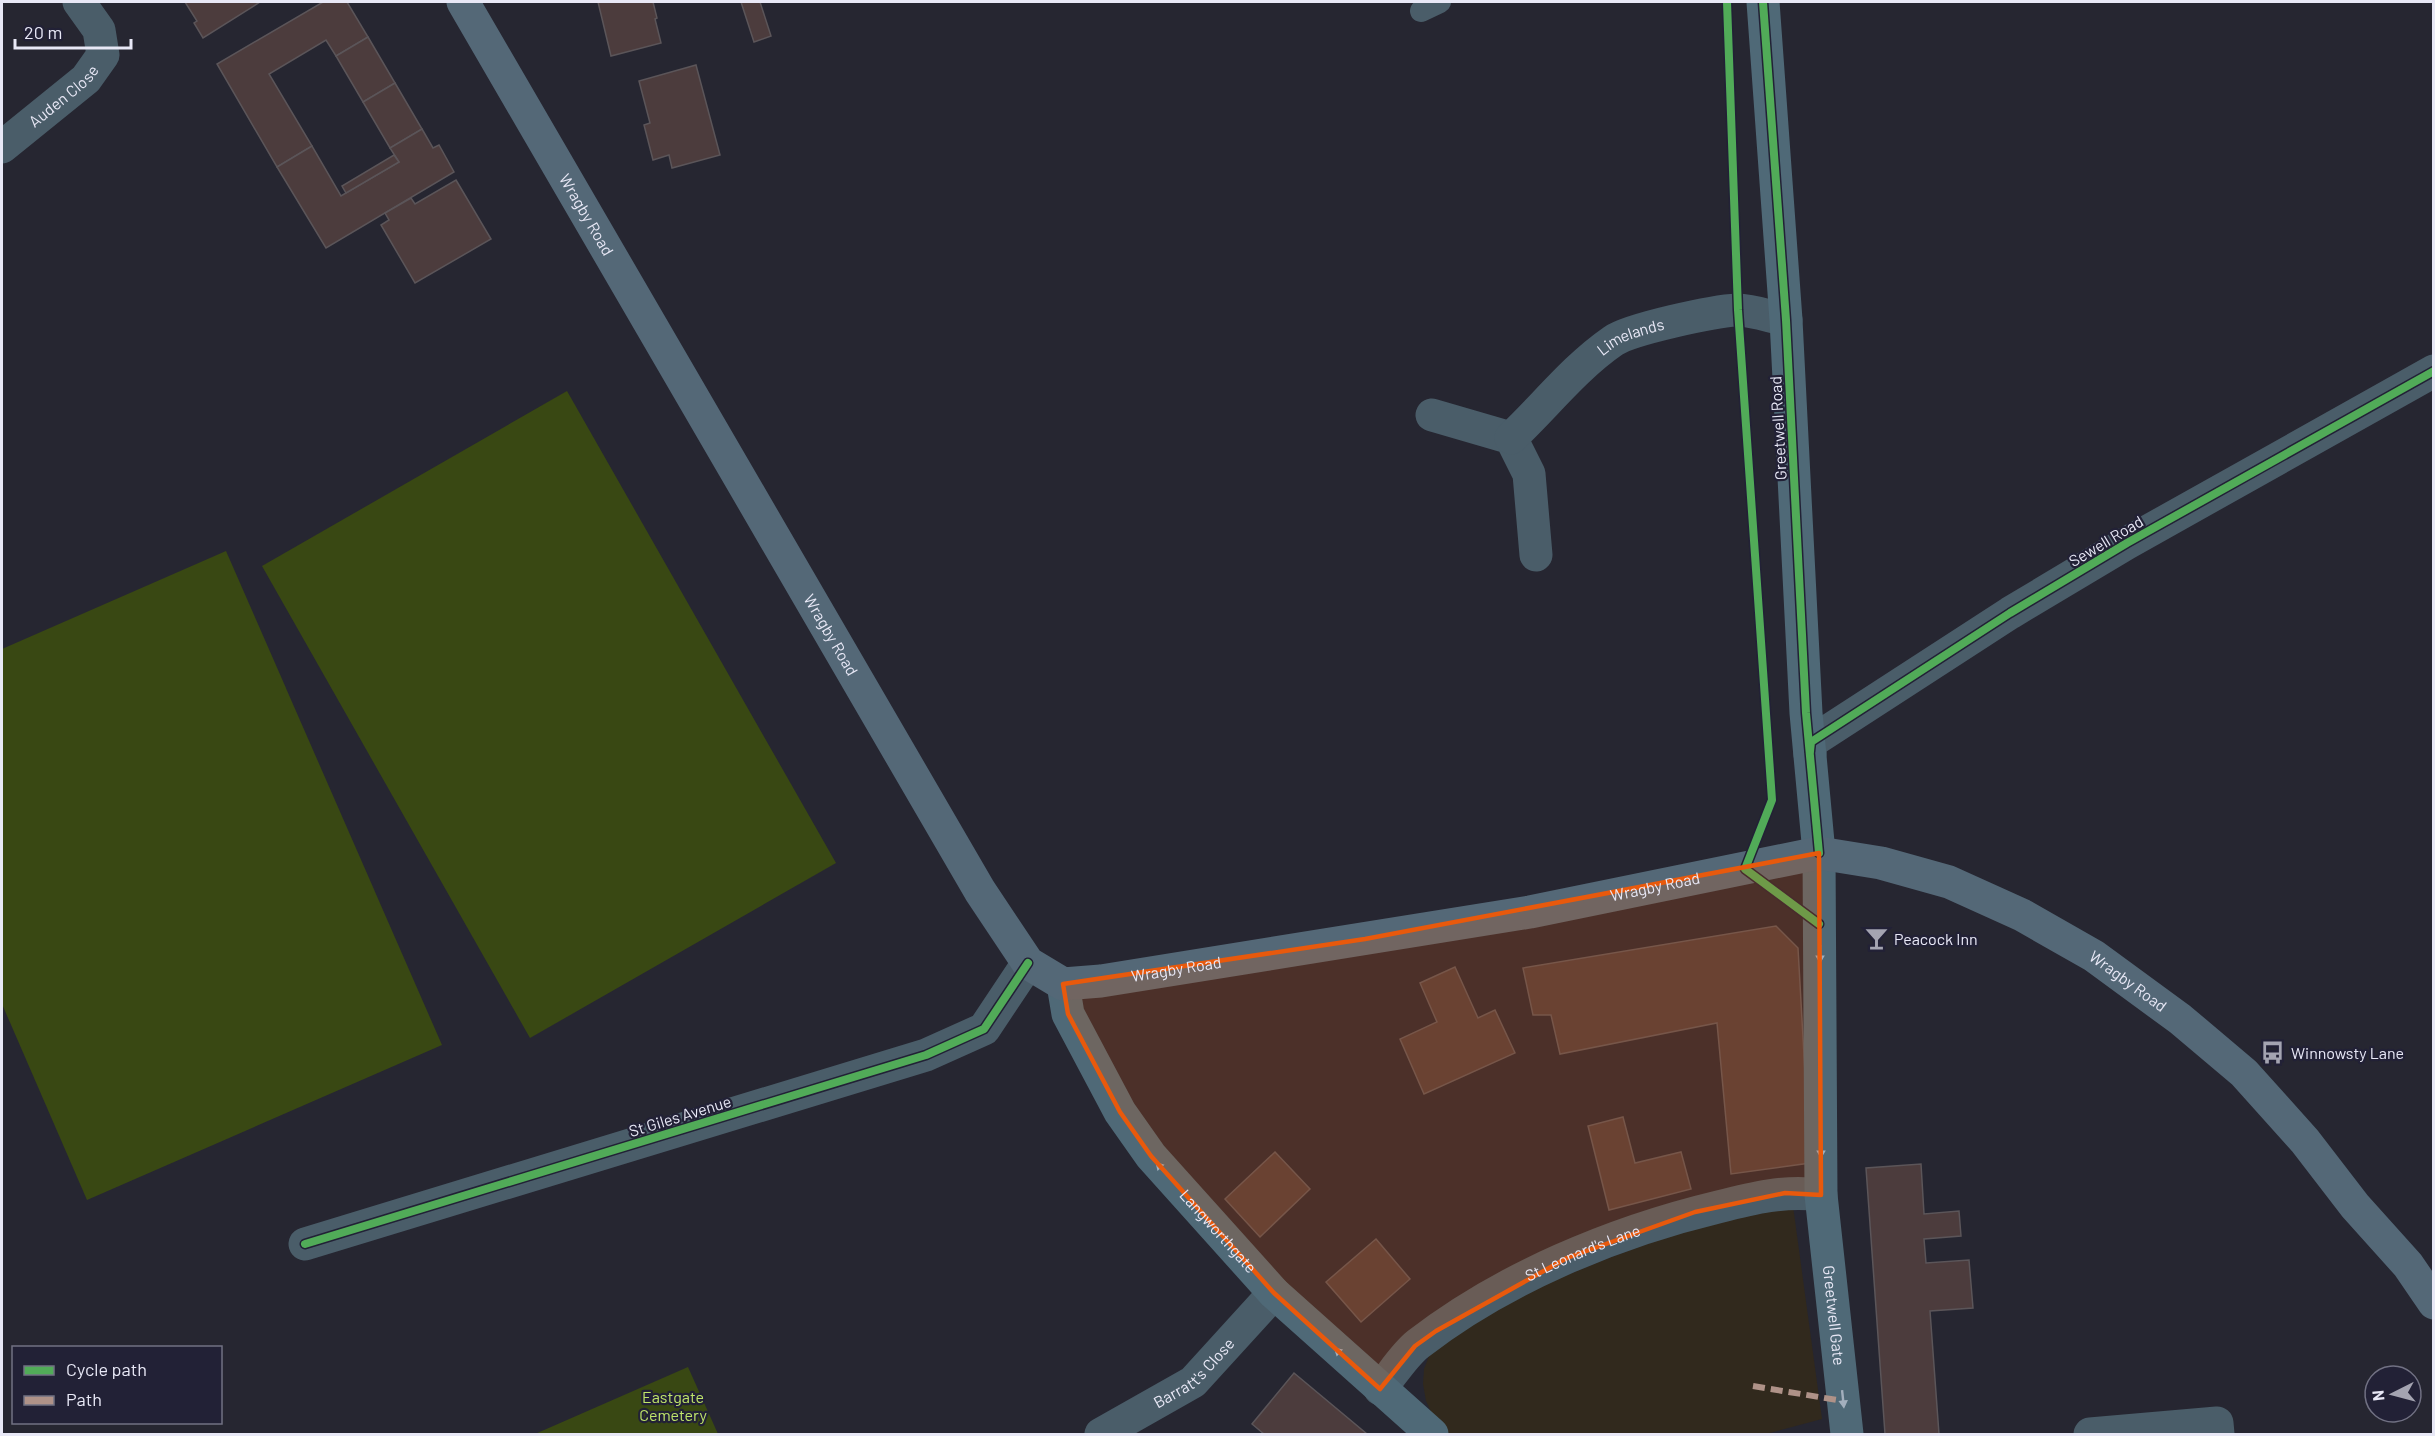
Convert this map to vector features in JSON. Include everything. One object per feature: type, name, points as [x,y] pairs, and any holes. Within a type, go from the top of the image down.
[{"type":"main road","name":"Wragby Road","points":[[463,2],[974,881],[1028,963],[1063,984],[1101,981],[1530,912],[1819,854],[1881,863],[1949,882],[2022,915],[2094,956],[2180,1019],[2244,1073],[2331,1174],[2355,1206],[2408,1265],[2433,1303]]},
{"type":"street","name":"Auden Close","points":[[2,147],[86,79],[103,55],[99,30],[79,2]]},
{"type":"street","name":"Greetwell Road","points":[[1763,2],[1786,320],[1810,754],[1819,854]]},
{"type":"street","name":"Limelands","points":[[1511,438],[1539,412],[1571,374],[1615,339],[1678,320],[1738,310],[1786,320]]},
{"type":"street","name":"Sewell Road","points":[[1810,754],[1811,742],[2010,613],[2127,543],[2433,371]]},
{"type":"street","points":[[1432,415],[1511,438],[1530,474],[1536,555]]},
{"type":"street","name":"Greetwell Gate","points":[[1819,854],[1821,1195],[1847,1434]]},
{"type":"street","name":"St Giles Avenue","points":[[305,1244],[926,1055],[984,1029],[1028,963]]},
{"type":"street","name":"Langworthgate","points":[[1063,984],[1068,1014],[1120,1112],[1150,1156],[1274,1293],[1432,1434]]},
{"type":"street","name":"St Leonard's Lane","points":[[1380,1389],[1415,1346],[1436,1331],[1463,1313],[1567,1258],[1695,1212],[1785,1192],[1821,1195]]},
{"type":"street","name":"Barratt's Close","points":[[1101,1434],[1193,1382],[1274,1293]]},
{"type":"street","points":[[2090,1434],[2217,1423],[2218,1434]]},
{"type":"highlighted area","points":[[1819,853],[1821,1195],[1785,1193],[1695,1212],[1567,1258],[1436,1331],[1415,1346],[1380,1389],[1274,1293],[1151,1156],[1120,1112],[1068,1014],[1063,984],[1365,939]]},
{"type":"shaded area","points":[[1793,1206],[1822,1419],[1766,1434],[1450,1434],[1435,1420],[1426,1401],[1423,1384],[1424,1369],[1429,1356],[1442,1341],[1533,1289],[1606,1259],[1683,1231]]},
{"type":"green space","points":[[567,391],[836,863],[530,1038],[262,566]]},
{"type":"green space","points":[[226,551],[442,1045],[87,1200],[2,1004],[2,649]]},
{"type":"green space","name":"Eastgate Cemetery","points":[[688,1367],[718,1434],[535,1434]]},
{"type":"building","points":[[185,2],[260,2],[203,38],[194,23],[197,21]]},
{"type":"building","points":[[323,2],[347,2],[368,37],[336,56],[326,40],[269,74],[312,146],[277,167],[217,64]]},
{"type":"building","points":[[598,2],[653,2],[661,43],[611,56]]},
{"type":"building","points":[[741,2],[760,2],[771,36],[754,42]]},
{"type":"building","points":[[368,37],[395,83],[363,102],[336,56]]},
{"type":"building","points":[[696,65],[720,155],[672,168],[669,155],[653,160],[644,125],[650,123],[639,81]]},
{"type":"building","points":[[395,83],[422,129],[390,148],[363,102]]},
{"type":"building","points":[[422,129],[433,148],[439,145],[454,172],[326,248],[277,167],[312,146],[341,196],[399,162],[390,148]]},
{"type":"building","points":[[394,155],[399,162],[346,193],[342,186]]},
{"type":"building","points":[[456,180],[491,239],[415,283],[381,225],[389,220],[385,213],[411,198],[415,204]]},
{"type":"building","points":[[1776,926],[1798,948],[1810,1163],[1731,1174],[1717,1023],[1560,1054],[1551,1015],[1533,1015],[1523,968]]},
{"type":"building","points":[[1455,967],[1478,1018],[1495,1010],[1515,1053],[1424,1094],[1400,1039],[1437,1022],[1420,983]]},
{"type":"building","points":[[1623,1117],[1635,1163],[1681,1152],[1691,1189],[1609,1210],[1588,1126]]},
{"type":"building","points":[[1275,1152],[1310,1189],[1260,1237],[1225,1199]]},
{"type":"building","points":[[1921,1164],[1924,1214],[1959,1211],[1961,1236],[1924,1239],[1926,1263],[1969,1260],[1973,1308],[1930,1311],[1939,1434],[1885,1434],[1866,1168]]},
{"type":"building","points":[[1376,1239],[1410,1279],[1361,1322],[1326,1282]]},
{"type":"building","points":[[1294,1373],[1367,1434],[1264,1434],[1252,1424]]},
{"type":"marked path","points":[[1753,1386],[1843,1401]]},
{"type":"cycle path","points":[[1727,2],[1738,310],[1772,800],[1745,869],[1819,924]]},
{"type":"cycle path","points":[[1763,2],[1786,320],[1806,713],[1819,853]]},
{"type":"cycle path","points":[[1810,751],[1811,742],[2010,613],[2127,543],[2434,371]]},
{"type":"cycle path","points":[[305,1244],[926,1055],[984,1029],[1028,963]]},
{"type":"place","name":"Peacock Inn","points":[[1876,939]]},
{"type":"place","name":"Winnowsty Lane","points":[[2273,1053]]}]
